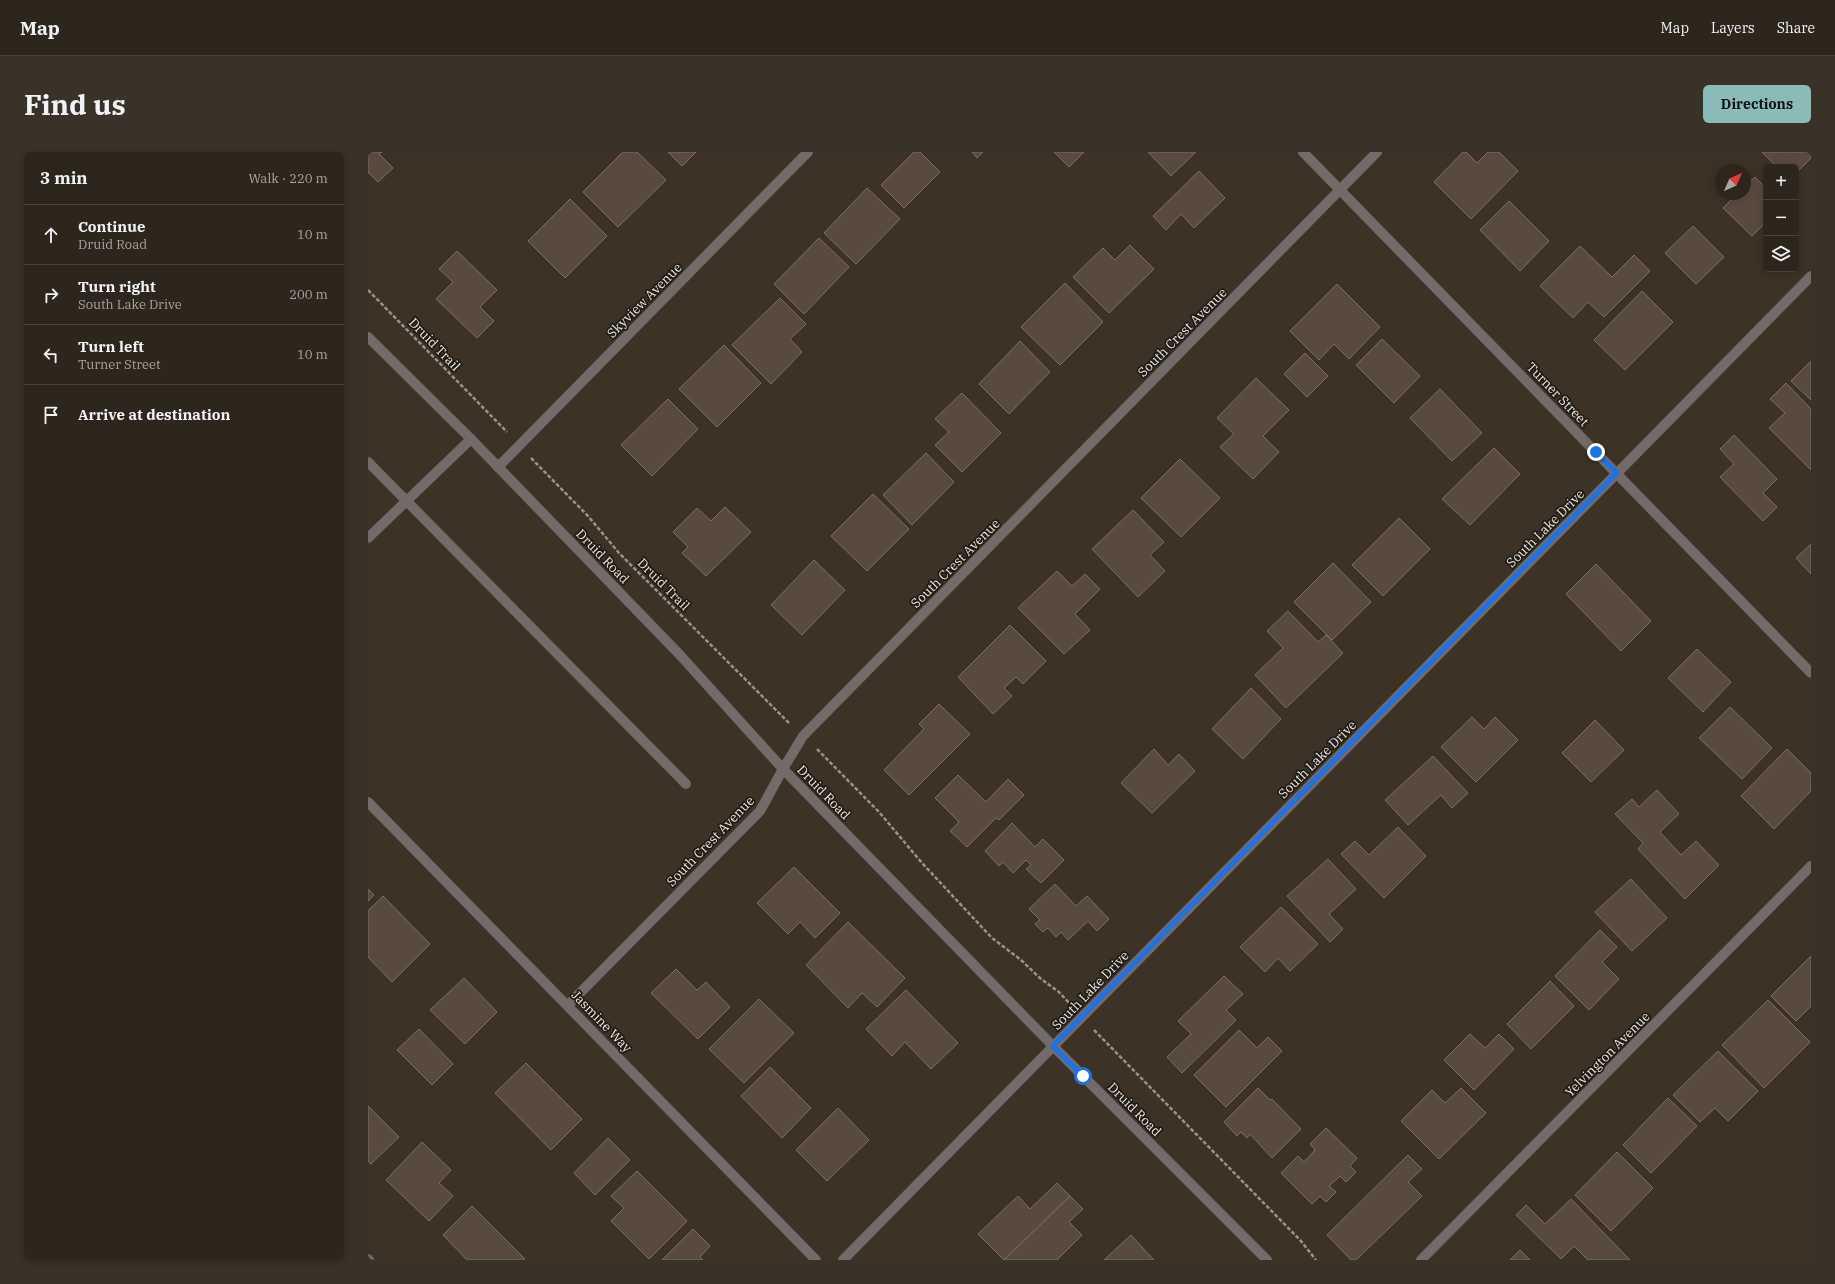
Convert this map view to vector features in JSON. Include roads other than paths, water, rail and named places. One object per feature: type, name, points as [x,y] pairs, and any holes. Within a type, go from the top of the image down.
[{"type":"street","name":"Skyview Avenue","points":[[498,467],[808,152]]},
{"type":"street","name":"Turner Street","points":[[1303,152],[1811,673]]},
{"type":"street","name":"South Crest Avenue","points":[[568,1005],[760,811],[803,736],[1377,152]]},
{"type":"street","name":"South Lake Drive","points":[[843,1260],[1811,276]]},
{"type":"street","name":"Druid Road","points":[[368,337],[471,438],[680,655],[783,769],[1053,1046],[1268,1260]]},
{"type":"street","points":[[368,538],[471,438]]},
{"type":"street","points":[[368,462],[686,784]]},
{"type":"street","name":"Jasmine Way","points":[[368,802],[816,1260]]},
{"type":"street","name":"Yelvington Avenue","points":[[1421,1260],[1811,866]]}]
